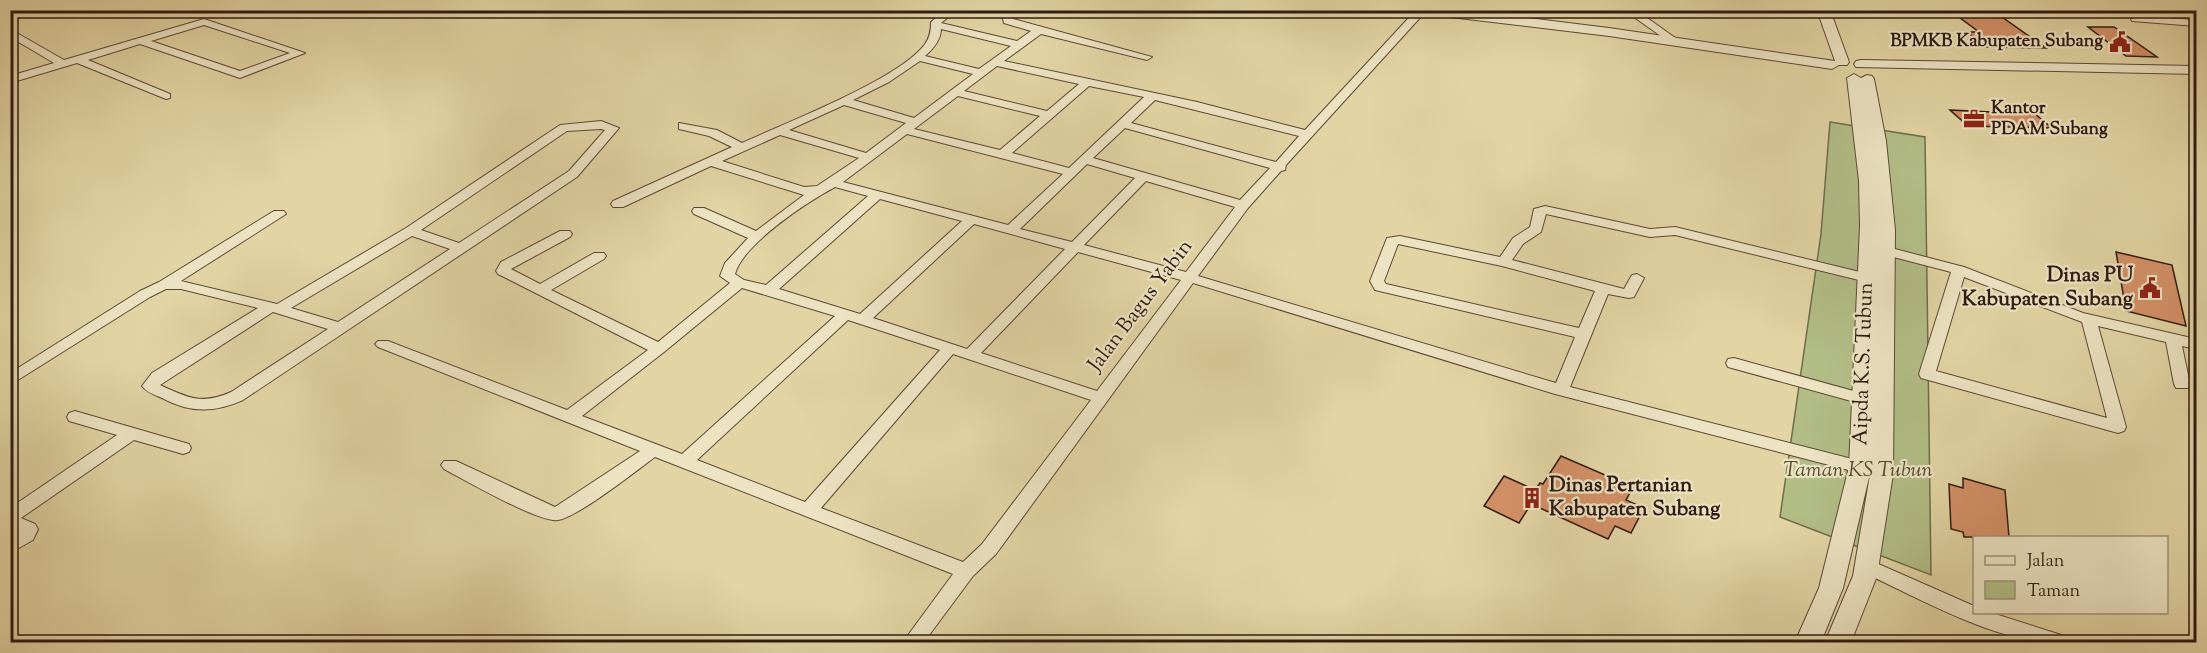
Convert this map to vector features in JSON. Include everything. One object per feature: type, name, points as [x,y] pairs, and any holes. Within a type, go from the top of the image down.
[{"type":"street","points":[[618,204],[843,101],[895,73],[919,57],[929,47],[936,22],[952,10]]},
{"type":"street","points":[[1012,10],[1006,17],[1008,21],[1147,57]]},
{"type":"street","points":[[1424,10],[1837,64]]},
{"type":"street","name":"Jalan Bagus Yabin","points":[[913,642],[966,571],[989,549],[1243,205],[1281,167],[1424,10]]},
{"type":"street","points":[[1629,10],[1676,42]]},
{"type":"street","points":[[1823,10],[1837,64],[1837,73],[2196,76]]},
{"type":"street","points":[[2136,19],[2196,23]]},
{"type":"street","points":[[10,89],[65,68],[78,60],[140,41],[204,22],[300,54],[240,75],[140,41]]},
{"type":"street","points":[[937,25],[1021,45]]},
{"type":"street","points":[[1040,30],[868,158],[756,236],[727,272],[731,280],[739,283],[863,319],[969,356],[1100,397]]},
{"type":"street","points":[[10,32],[65,68]]},
{"type":"street","points":[[919,57],[982,73]]},
{"type":"street","points":[[78,60],[166,96]]},
{"type":"street","points":[[996,63],[1197,105],[1308,135]]},
{"type":"street","points":[[10,80],[65,68]]},
{"type":"street","points":[[1864,74],[2196,70]]},
{"type":"street","name":"Aipda K.S. Tubun","points":[[1838,642],[1867,566],[1882,474],[1887,251],[1881,163],[1864,74]]},
{"type":"street","name":"Aipda K.S. Tubun","points":[[1808,642],[1831,588],[1860,467],[1869,226],[1864,74]]},
{"type":"street","points":[[1002,155],[1087,82]]},
{"type":"street","points":[[956,92],[1049,115]]},
{"type":"street","points":[[1011,230],[1151,97]]},
{"type":"street","points":[[843,101],[916,122]]},
{"type":"street","points":[[1122,124],[1281,167]]},
{"type":"street","points":[[601,125],[613,128],[573,174],[461,248],[222,404],[190,406],[150,386],[158,377],[411,231],[564,128],[601,125]]},
{"type":"street","points":[[683,126],[713,134],[742,147]]},
{"type":"street","points":[[777,130],[868,158]]},
{"type":"street","points":[[905,130],[1072,172]]},
{"type":"street","points":[[1085,160],[1243,205]]},
{"type":"street","points":[[712,162],[804,191],[826,187],[878,194],[1189,278],[1561,390],[1860,467]]},
{"type":"street","points":[[969,356],[1143,177]]},
{"type":"street","points":[[769,290],[878,194]]},
{"type":"street","points":[[1504,262],[1518,242],[1536,229],[1539,212],[1545,210],[1650,233],[1675,231],[1867,278]]},
{"type":"street","points":[[699,211],[756,236]]},
{"type":"street","points":[[10,380],[145,294],[164,285],[279,214]]},
{"type":"street","points":[[863,319],[971,220]]},
{"type":"street","points":[[411,231],[461,248]]},
{"type":"street","points":[[565,234],[502,269],[659,349]]},
{"type":"street","points":[[1583,334],[1383,289],[1377,283],[1392,242],[1395,240],[1504,262],[1629,294],[1637,278]]},
{"type":"street","points":[[1887,251],[1959,270],[2089,320],[2196,344]]},
{"type":"street","points":[[542,289],[599,256]]},
{"type":"street","points":[[1959,270],[1927,374],[2118,427],[2089,320]]},
{"type":"street","points":[[570,416],[659,349],[739,283]]},
{"type":"street","points":[[164,285],[182,285],[275,308],[341,328]]},
{"type":"street","points":[[1561,390],[1603,289]]},
{"type":"street","points":[[684,462],[845,314]]},
{"type":"street","points":[[2173,338],[2182,384]]},
{"type":"street","points":[[383,344],[966,571]]},
{"type":"street","points":[[809,509],[949,349]]},
{"type":"street","points":[[1734,363],[1862,399]]},
{"type":"street","points":[[75,417],[183,448]]},
{"type":"street","points":[[10,546],[27,535],[29,529],[10,519],[132,433]]},
{"type":"street","points":[[450,465],[545,512],[555,514],[566,510],[654,450]]},
{"type":"street","points":[[1867,566],[1984,619],[2058,642]]},
{"type":"green space","name":"Taman KS Tubun","points":[[1830,122],[1925,137],[1931,575],[1780,517],[1821,234]]},
{"type":"building","points":[[1962,10],[1992,10],[2046,48],[1987,47],[1967,32],[1979,32],[1956,15],[1968,15]]},
{"type":"building","name":"BPMKB Kabupaten Subang","points":[[2088,27],[2114,27],[2157,57],[2126,56]]},
{"type":"building","name":"Kantor PDAM Subang","points":[[1950,110],[2035,114],[2052,128],[1968,126]]},
{"type":"building","name":"Dinas PU Kabupaten Subang","points":[[2116,252],[2172,265],[2186,326],[2126,311]]},
{"type":"building","name":"Dinas Pertanian Kabupaten Subang","points":[[1561,456],[1633,487],[1626,500],[1644,508],[1631,533],[1615,526],[1608,539],[1531,504],[1519,523],[1484,506],[1504,476],[1535,490],[1540,483],[1543,484]]},
{"type":"building","points":[[1963,478],[2005,490],[2009,536],[1964,537],[1963,532],[1951,529],[1949,484],[1963,488]]},
{"type":"place","name":"BPMKB Kabupaten Subang","points":[[2120,42]]},
{"type":"place","name":"Kantor PDAM Subang","points":[[1974,119]]},
{"type":"place","name":"Dinas PU Kabupaten Subang","points":[[2150,288]]},
{"type":"place","name":"Dinas Pertanian Kabupaten Subang","points":[[1532,498]]}]
